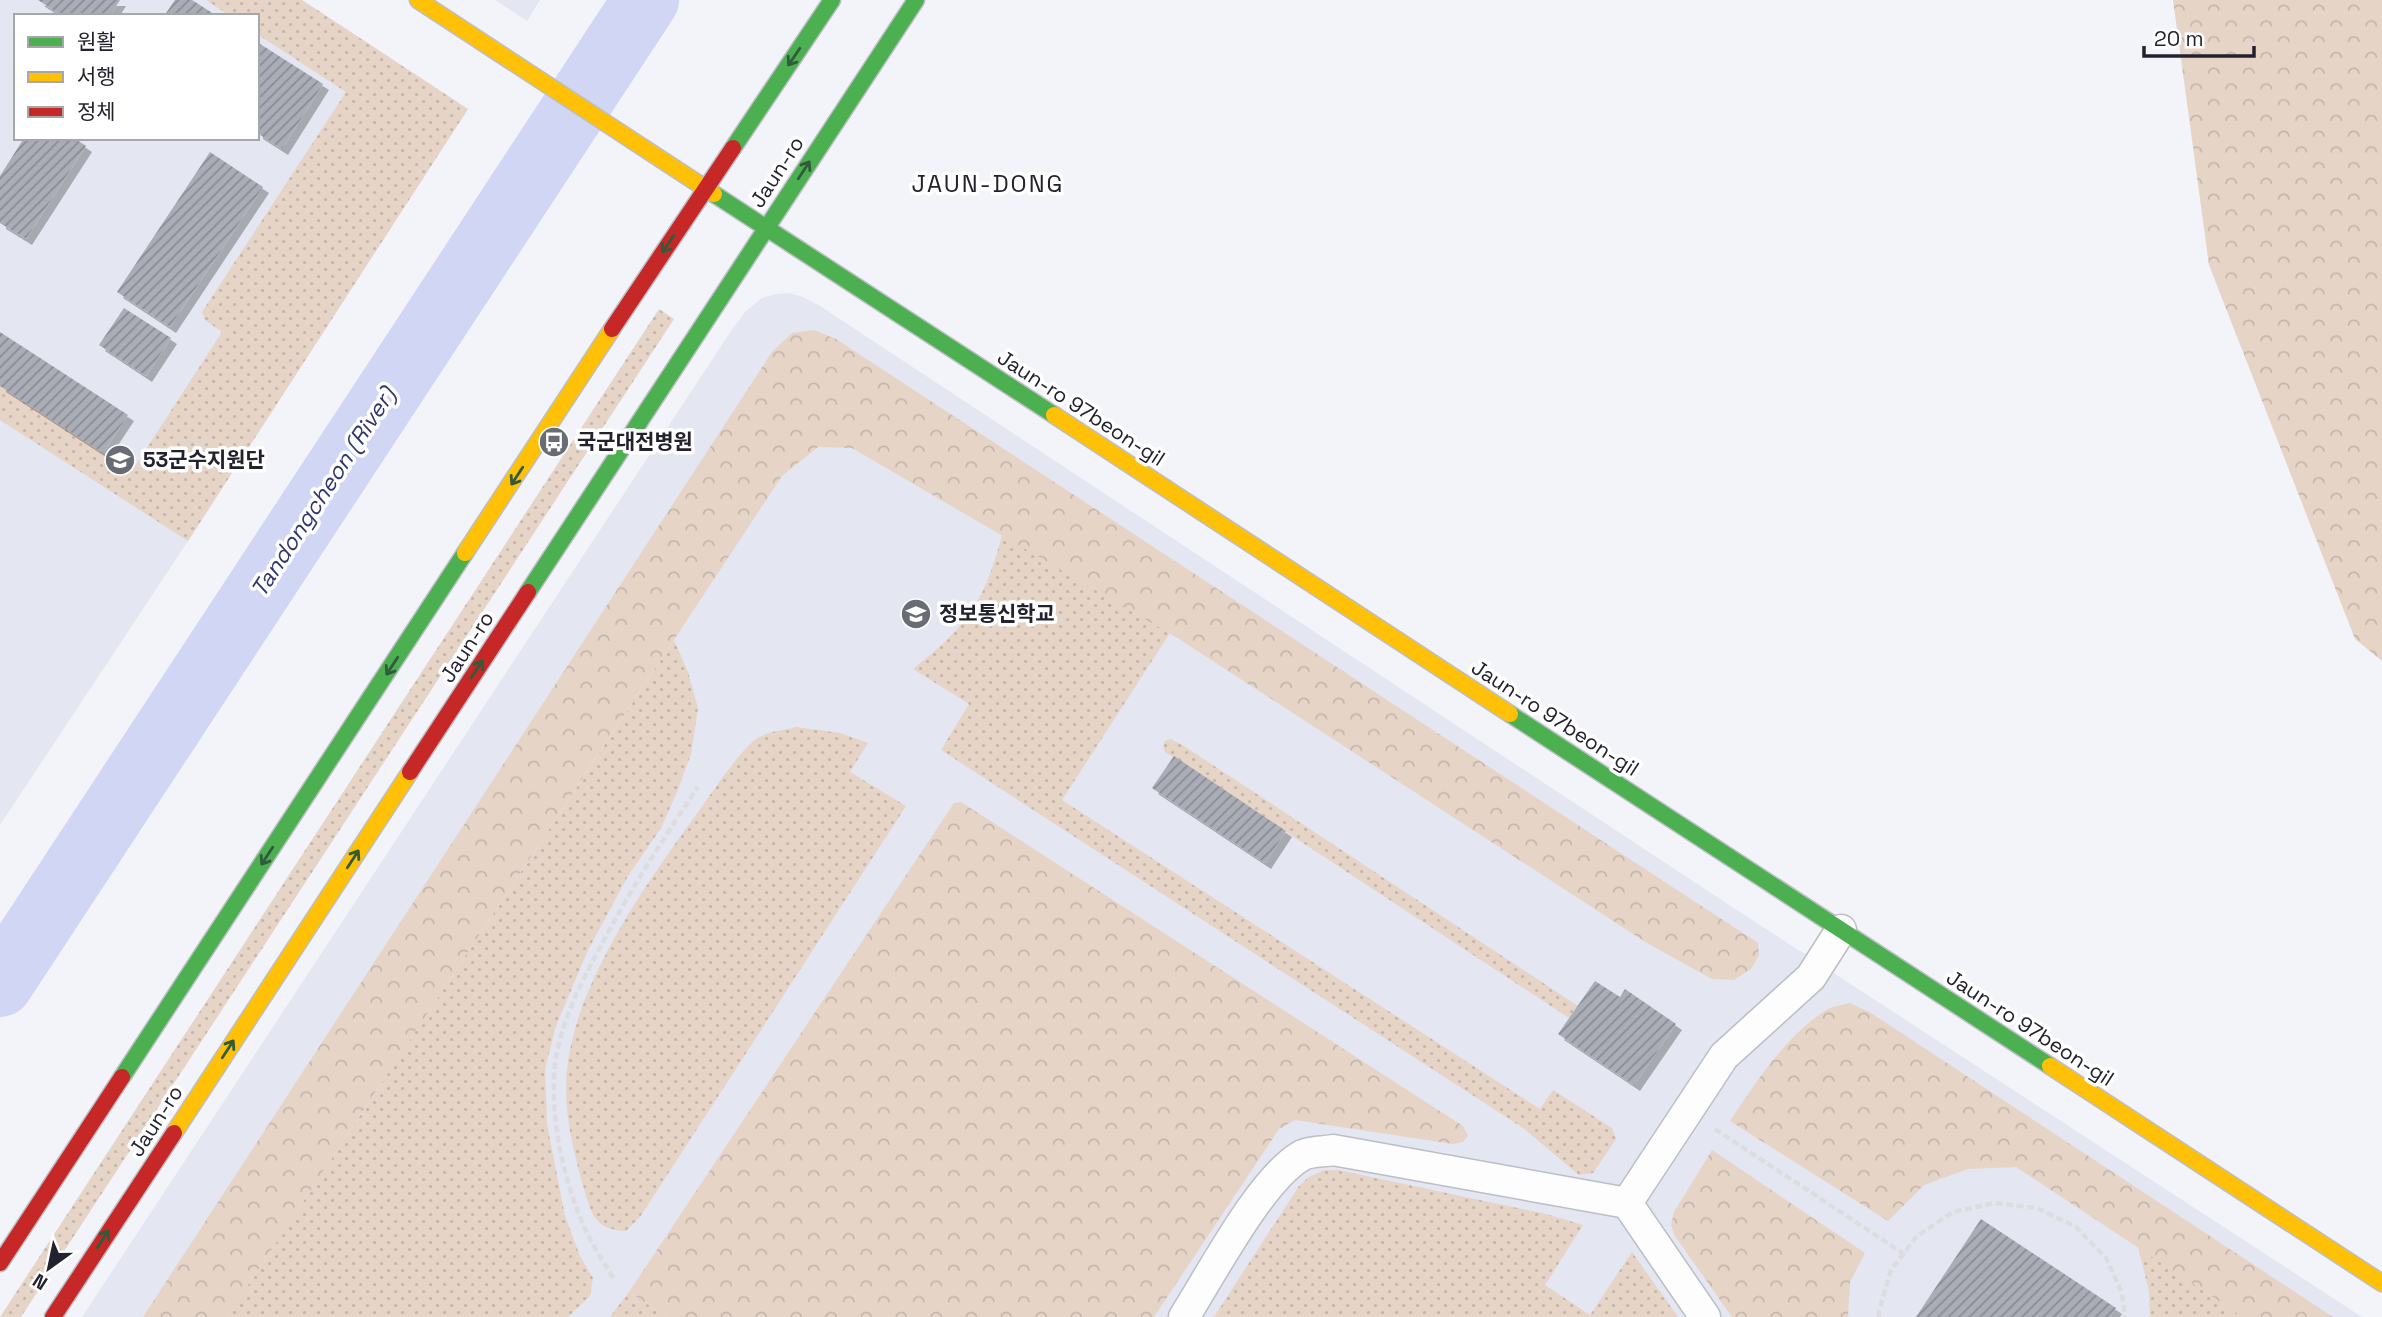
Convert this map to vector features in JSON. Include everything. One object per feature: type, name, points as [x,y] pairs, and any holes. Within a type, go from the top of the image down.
[{"type":"street","name":"Jaun-ro 97beon-gil","points":[[418,0],[2382,1283]]},
{"type":"street","points":[[0,1264],[832,0]]},
{"type":"street","name":"Jaun-ro","points":[[52,1317],[916,0]]},
{"type":"street","points":[[1627,1203],[1724,1056],[1811,977],[1841,930]]},
{"type":"street","points":[[1184,1317],[1273,1180],[1303,1155],[1333,1150],[1627,1203],[1705,1317]]},
{"type":"path","points":[[613,1278],[589,1236],[562,1162],[554,1107],[555,1066],[562,1031],[591,965],[638,879],[698,787]]},
{"type":"path","points":[[1688,1111],[1904,1254]]},
{"type":"path","points":[[1879,1317],[1891,1270],[1917,1236],[1953,1212],[1995,1203],[2037,1208],[2076,1227],[2106,1258],[2122,1293],[2125,1317]]},
{"type":"shaded area","name":"53군수지원단","points":[[0,0],[302,0],[468,109],[0,825]]},
{"type":"shaded area","points":[[495,0],[540,0],[527,21]]},
{"type":"shaded area","name":"정보통신학교","points":[[789,293],[820,306],[1720,899],[2362,1317],[82,1317],[733,328],[746,311],[762,298]]},
{"type":"green space","points":[[206,0],[302,0],[468,109],[188,541],[0,420],[0,386],[132,471],[222,332],[205,320],[202,312],[346,92],[259,35],[259,14],[227,14]]},
{"type":"green space","points":[[2173,0],[2382,0],[2382,661],[2355,639],[2209,265]]},
{"type":"green space","points":[[659,309],[674,319],[21,1317],[0,1317]]},
{"type":"green space","points":[[814,330],[836,339],[1758,943],[1759,955],[1751,969],[1734,980],[1712,979],[1647,943],[1179,639],[852,448],[818,447],[782,476],[227,1317],[143,1317],[772,352],[792,333]]},
{"type":"green space","points":[[1002,535],[1170,633],[1062,800],[1540,1109],[1553,1090],[1612,1128],[1616,1139],[1593,1173],[1579,1175],[1523,1128],[941,750],[969,704],[913,669],[947,640],[971,611],[989,578]]},
{"type":"green space","points":[[674,640],[688,672],[698,708],[691,754],[661,828],[628,876],[588,950],[556,1026],[545,1069],[547,1124],[565,1216],[580,1256],[593,1278],[590,1296],[568,1317],[227,1317]]},
{"type":"green space","points":[[796,727],[840,733],[868,743],[850,772],[906,806],[640,1217],[626,1231],[606,1227],[595,1217],[588,1202],[574,1152],[567,1108],[568,1062],[575,1029],[587,995],[602,961],[641,895],[735,761],[760,737]]},
{"type":"green space","points":[[1170,739],[1578,1006],[1569,1018],[1165,752],[1163,746],[1165,741]]},
{"type":"green space","points":[[961,802],[1463,1126],[1468,1136],[1463,1142],[1453,1144],[1295,1120],[1279,1129],[1154,1317],[667,1317],[629,1292],[954,803]]},
{"type":"green space","points":[[1850,1003],[1871,1013],[2333,1317],[2243,1317],[2016,1167],[1968,1169],[1924,1185],[1888,1221],[1730,1121],[1773,1060],[1799,1032],[1828,1009]]},
{"type":"green space","points":[[1712,1150],[1865,1253],[1850,1282],[1848,1317],[1732,1317],[1675,1236],[1671,1225],[1674,1212]]},
{"type":"green space","points":[[1324,1170],[1338,1170],[1546,1214],[1583,1225],[1545,1285],[1590,1315],[1632,1252],[1678,1317],[1214,1317],[1299,1186],[1309,1177]]},
{"type":"green space","points":[[2138,1247],[2243,1317],[2150,1317],[2149,1291]]},
{"type":"green space","points":[[629,1292],[667,1317],[610,1317]]},
{"type":"building","points":[[38,0],[120,0],[111,14],[59,14]]},
{"type":"building","points":[[175,0],[192,0],[214,14],[165,14]]},
{"type":"building","points":[[259,43],[323,84],[282,149],[259,134]]},
{"type":"building","points":[[23,140],[77,140],[86,146],[26,239],[0,223],[0,176]]},
{"type":"building","points":[[210,152],[263,187],[170,327],[117,292]]},
{"type":"building","points":[[124,308],[171,338],[146,376],[99,345]]},
{"type":"building","points":[[0,332],[128,415],[103,453],[0,386]]},
{"type":"building","points":[[1174,756],[1286,831],[1265,863],[1152,788]]},
{"type":"building","points":[[1595,981],[1620,997],[1625,989],[1676,1024],[1634,1085],[1558,1034]]},
{"type":"building","points":[[1981,1219],[2116,1308],[2110,1317],[1916,1317]]},
{"type":"waterway","name":"Tandongcheon (River)","points":[[0,984],[646,0]]},
{"type":"traffic: fast","points":[[733,148],[832,0]]},
{"type":"traffic: fast","points":[[528,592],[916,0]]},
{"type":"traffic: fast","points":[[714,194],[1054,415]]},
{"type":"traffic: fast","points":[[122,1077],[465,553]]},
{"type":"traffic: fast","points":[[1510,714],[2050,1066]]},
{"type":"traffic: slow","points":[[418,0],[714,194]]},
{"type":"traffic: slow","points":[[465,553],[612,329]]},
{"type":"traffic: slow","points":[[1054,415],[1510,714]]},
{"type":"traffic: slow","points":[[174,1133],[410,772]]},
{"type":"traffic: slow","points":[[2050,1066],[2382,1283]]},
{"type":"traffic: jam","points":[[612,329],[733,148]]},
{"type":"traffic: jam","points":[[410,772],[528,592]]},
{"type":"traffic: jam","points":[[0,1263],[122,1077]]},
{"type":"traffic: jam","points":[[53,1317],[174,1133]]},
{"type":"place","name":"국군대전병원","points":[[554,442]]},
{"type":"place","name":"53군수지원단","points":[[120,460]]},
{"type":"place","name":"정보통신학교","points":[[916,614]]},
{"type":"district","name":"JAUN-DONG","points":[[988,184]]}]
